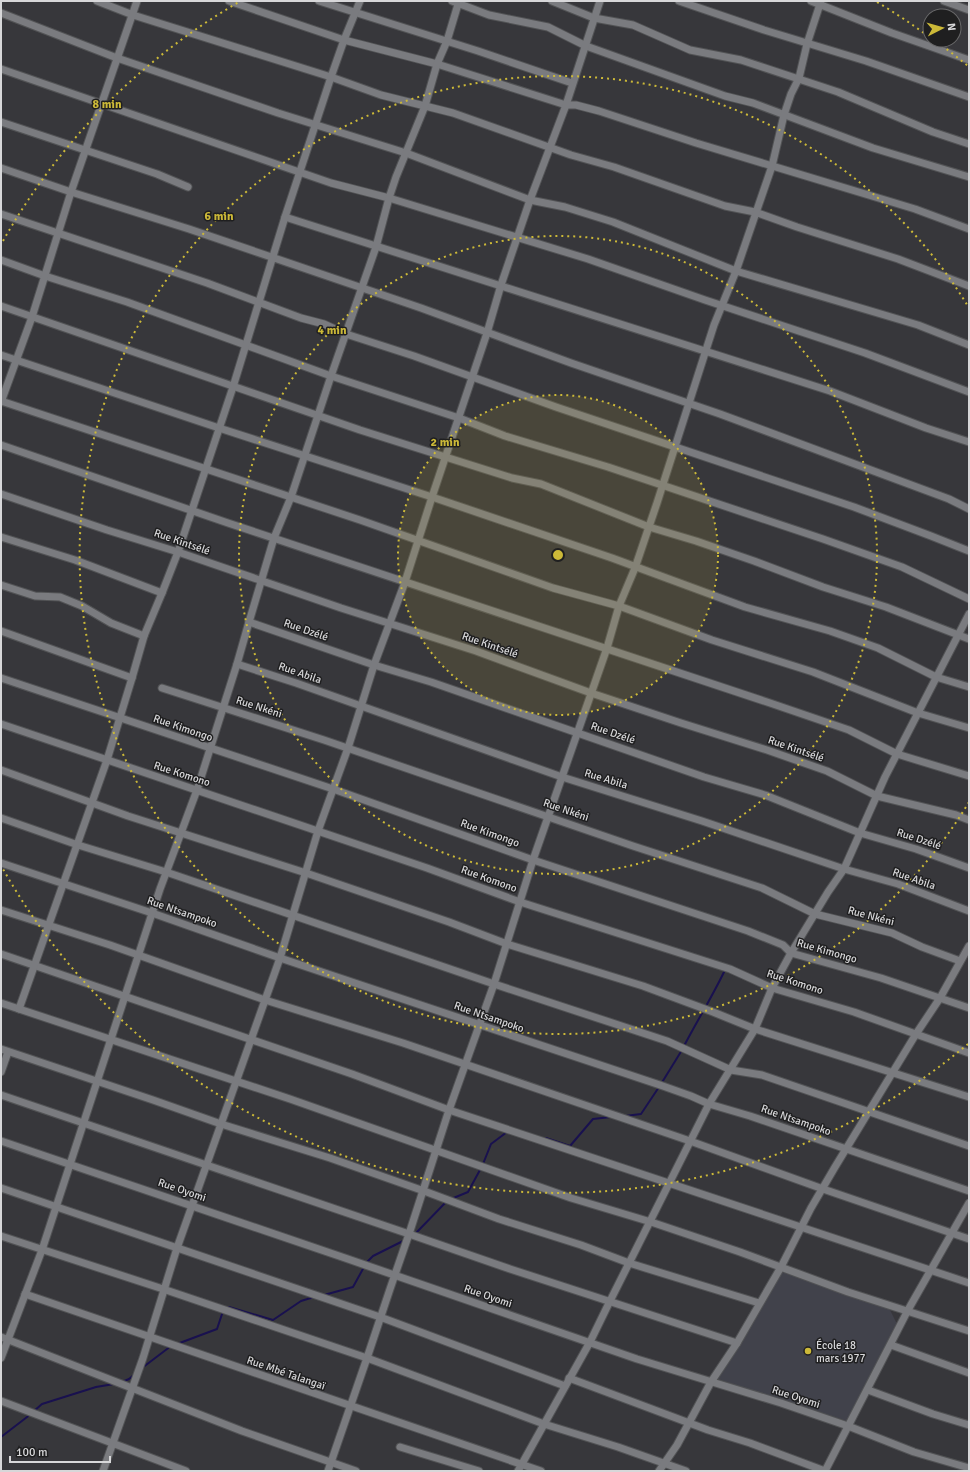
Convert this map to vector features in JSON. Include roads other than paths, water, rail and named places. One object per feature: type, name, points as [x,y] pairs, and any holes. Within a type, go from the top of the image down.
[{"type":"street","points":[[96,1],[132,14],[331,77],[381,95],[453,113],[550,148],[614,167],[725,206],[755,212],[797,228],[898,259],[969,286]]},
{"type":"street","points":[[137,1],[71,192],[32,317],[1,402],[291,497],[553,588],[619,606],[712,640],[813,672],[918,713],[969,728]]},
{"type":"street","points":[[229,1],[344,40],[437,64],[566,105],[576,105],[590,108],[772,166],[915,209],[969,229]]},
{"type":"street","points":[[319,1],[447,41],[572,83]]},
{"type":"street","points":[[19,1009],[78,845],[132,678],[144,636],[178,552],[233,387],[315,124],[344,40],[360,1]]},
{"type":"street","points":[[552,1],[594,18],[629,24],[690,50],[741,60],[799,78],[849,96],[933,132],[969,144]]},
{"type":"street","points":[[103,1471],[149,1337],[177,1248],[280,958],[318,831],[348,748],[374,665],[419,541],[432,497],[488,333],[501,285],[519,238],[530,200],[566,105],[600,1]]},
{"type":"street","points":[[679,1],[807,44],[866,61],[969,97]]},
{"type":"street","points":[[811,1],[820,2],[892,33],[969,60]]},
{"type":"street","points":[[944,1],[969,10]]},
{"type":"street","points":[[1,1358],[4,1338],[25,1294],[42,1250],[126,997],[152,913],[197,790],[222,707],[237,664],[274,538],[291,497],[376,247],[389,198],[424,106],[437,64],[447,41],[457,2],[489,15],[548,27],[586,46],[725,96],[753,103],[874,148],[969,177]]},
{"type":"street","points":[[328,1471],[380,1317],[410,1234],[424,1191],[435,1149],[494,984],[533,860],[592,693],[619,606],[649,528],[705,352],[736,271],[772,166],[784,115],[791,94],[799,78],[807,44],[820,2]]},
{"type":"street","points":[[1,13],[118,58],[406,153],[530,200],[565,207],[613,222],[736,271],[918,325],[969,345]]},
{"type":"street","points":[[1,69],[300,173],[341,186],[389,198],[588,259],[865,353],[969,392]]},
{"type":"street","points":[[1,122],[157,174],[188,187]]},
{"type":"street","points":[[1,168],[71,192],[153,217],[421,308],[783,437],[949,499],[969,509]]},
{"type":"street","points":[[1,214],[259,302],[301,318],[324,324],[346,334],[414,356],[472,378],[767,479],[854,507],[969,551]]},
{"type":"street","points":[[285,217],[376,247],[501,285],[705,352],[730,358],[830,391],[926,428],[969,442]]},
{"type":"street","points":[[1,260],[126,302],[246,346],[280,356],[331,376],[459,418],[505,436],[608,467],[902,567],[969,599]]},
{"type":"street","points":[[1,306],[233,387],[512,478],[541,484],[649,528],[703,544],[823,587],[886,607],[969,639]]},
{"type":"street","points":[[1,355],[432,497],[612,558],[634,568],[746,607],[878,648],[936,678],[969,687]]},
{"type":"street","points":[[1,445],[849,730],[897,754],[969,776]]},
{"type":"street","name":"Rue Kintsélé","points":[[1,494],[476,651],[592,693],[767,750],[827,771],[877,796],[956,815],[969,820]]},
{"type":"street","points":[[1,537],[75,560],[162,593]]},
{"type":"street","points":[[1,585],[35,596],[60,597],[82,606],[111,623],[144,636]]},
{"type":"street","points":[[518,1471],[590,1342],[608,1303],[651,1222],[669,1182],[709,1104],[755,1030],[772,988],[791,953],[844,869],[897,754],[969,614]]},
{"type":"street","name":"Rue Dzélé","points":[[249,622],[374,665],[432,682],[704,777],[765,795],[860,833],[916,849],[969,868]]},
{"type":"street","points":[[1,631],[132,678]]},
{"type":"street","name":"Rue Abila","points":[[237,664],[562,777],[702,821],[844,869],[898,884],[969,911]]},
{"type":"street","name":"Rue Kimongo","points":[[1,678],[333,789],[533,860],[748,931],[783,946],[791,953],[881,978],[969,1008]]},
{"type":"street","name":"Rue Nkéni","points":[[162,688],[348,748],[634,846],[762,888],[815,914],[892,932],[934,952],[960,961]]},
{"type":"street","name":"Rue Komono","points":[[1,724],[426,868],[520,902],[730,969],[772,988],[854,1012],[969,1053]]},
{"type":"street","points":[[1,770],[128,816],[306,873],[449,922],[507,944],[642,986],[708,1010],[755,1030],[969,1097]]},
{"type":"street","points":[[1,818],[667,1041],[731,1070],[762,1075],[969,1146]]},
{"type":"street","name":"Rue Ntsampoko","points":[[1,863],[660,1085],[709,1104],[750,1116],[969,1191]]},
{"type":"street","points":[[1,910],[265,1000],[403,1043],[690,1141],[823,1189],[969,1239]]},
{"type":"street","points":[[659,1471],[677,1445],[712,1382],[737,1344],[759,1303],[781,1267],[811,1208],[868,1111],[940,998],[960,961],[967,954],[969,946]]},
{"type":"street","points":[[1,954],[352,1074],[448,1110],[669,1182],[969,1283]]},
{"type":"street","points":[[1,1003],[435,1149],[571,1198],[651,1222],[848,1292],[908,1310],[969,1331]]},
{"type":"street","points":[[1,1072],[5,1050],[221,1124],[330,1158],[499,1219],[581,1245],[629,1264],[759,1303]]},
{"type":"street","points":[[1,1095],[207,1164],[608,1303],[737,1344]]},
{"type":"street","name":"Rue Oyomi","points":[[1,1141],[667,1369],[781,1403],[848,1426],[914,1452],[969,1468]]},
{"type":"street","points":[[1,1188],[380,1317],[565,1386]]},
{"type":"street","points":[[570,1378],[708,1430],[750,1443],[825,1471],[908,1310],[932,1271],[939,1254],[969,1203]]},
{"type":"street","points":[[1,1236],[367,1358],[544,1424],[618,1446],[663,1464],[686,1471]]},
{"type":"street","name":"Rue Mbé Talangaï","points":[[25,1294],[541,1471]]},
{"type":"street","points":[[4,1338],[242,1431],[356,1471]]},
{"type":"street","points":[[891,1345],[969,1373]]},
{"type":"street","points":[[868,1390],[933,1414],[969,1425]]},
{"type":"street","points":[[1,1401],[186,1471]]},
{"type":"street","points":[[400,1447],[480,1471]]},
{"type":"waterway","points":[[684,1046],[724,972]]},
{"type":"waterway","points":[[661,1084],[682,1050]]},
{"type":"waterway","points":[[625,1116],[641,1114],[659,1087]]},
{"type":"waterway","points":[[546,1138],[570,1146],[593,1119],[611,1117]]},
{"type":"waterway","points":[[483,1164],[491,1144],[507,1132]]},
{"type":"waterway","points":[[451,1199],[468,1192],[481,1168]]},
{"type":"waterway","points":[[415,1234],[447,1201]]},
{"type":"waterway","points":[[366,1263],[373,1256],[405,1240]]},
{"type":"waterway","points":[[324,1295],[353,1287],[364,1267]]},
{"type":"waterway","points":[[227,1308],[229,1307],[273,1320],[301,1301],[314,1297]]},
{"type":"waterway","points":[[177,1344],[217,1329],[223,1311]]},
{"type":"waterway","points":[[142,1368],[171,1346]]},
{"type":"waterway","points":[[122,1382],[135,1374]]},
{"type":"waterway","points":[[34,1411],[42,1404],[96,1387],[114,1384]]},
{"type":"waterway","points":[[1,1437],[31,1414]]},
{"type":"place","name":"École 18 mars 1977","points":[[808,1351]]}]
